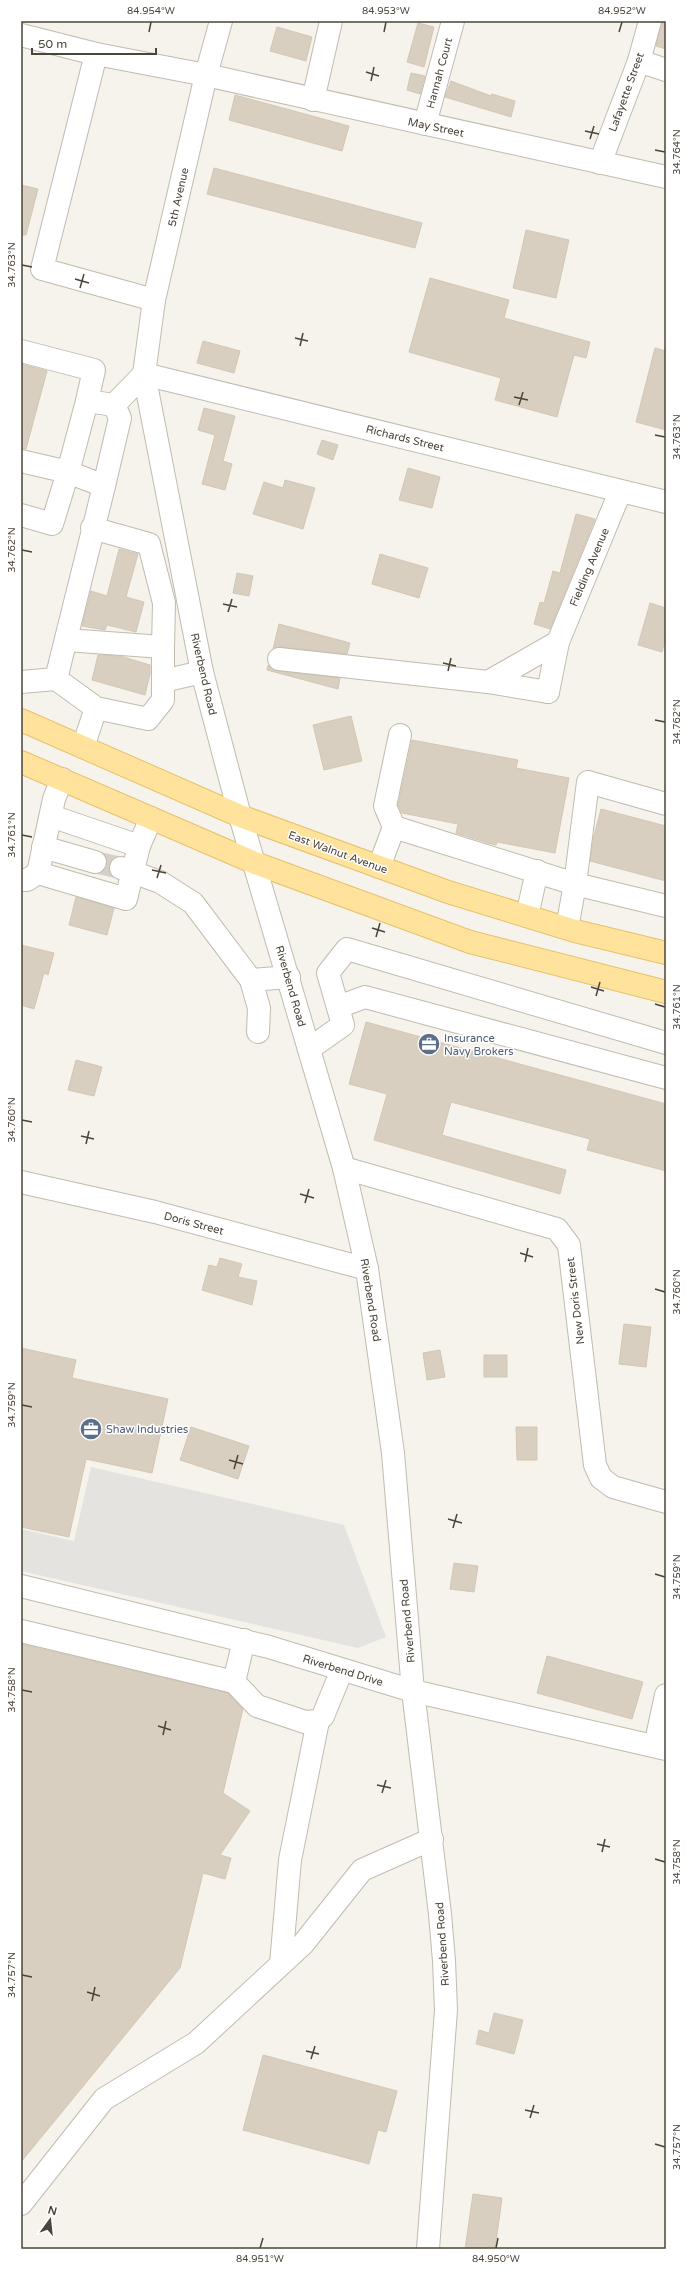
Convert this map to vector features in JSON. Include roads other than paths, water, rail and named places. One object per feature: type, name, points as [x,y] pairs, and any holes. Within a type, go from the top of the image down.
[{"type":"main road","name":"East Walnut Avenue","points":[[21,720],[240,816],[448,892],[566,928],[666,953]]},
{"type":"main road","points":[[21,762],[255,863],[470,942],[665,993]]},
{"type":"street","name":"5th Avenue","points":[[144,374],[154,300],[206,75],[221,21]]},
{"type":"street","points":[[313,100],[331,21]]},
{"type":"street","name":"Hannah Court","points":[[425,124],[453,21]]},
{"type":"street","name":"Lafayette Street","points":[[600,163],[639,61],[650,21]]},
{"type":"street","name":"May Street","points":[[21,35],[96,54],[206,75],[313,100],[666,177]]},
{"type":"street","points":[[96,54],[42,269],[154,300]]},
{"type":"street","points":[[639,61],[666,70]]},
{"type":"street","points":[[21,350],[94,370],[68,472],[52,524],[21,515]]},
{"type":"street","points":[[114,405],[144,374]]},
{"type":"street","name":"Richards Street","points":[[144,374],[620,492],[666,502]]},
{"type":"street","name":"Riverbend Road","points":[[144,374],[202,672],[240,816],[344,1168],[367,1269],[393,1453],[413,1691],[440,1914],[446,2010],[428,2249]]},
{"type":"street","points":[[87,401],[114,405]]},
{"type":"street","points":[[56,679],[120,418],[114,405]]},
{"type":"street","points":[[21,461],[68,472],[104,486]]},
{"type":"street","name":"Fielding Avenue","points":[[548,692],[558,642],[620,492]]},
{"type":"street","points":[[21,682],[56,679],[96,708],[148,718],[163,700],[164,603],[149,544],[92,528]]},
{"type":"street","points":[[164,603],[186,594]]},
{"type":"street","points":[[66,640],[163,647]]},
{"type":"street","points":[[488,682],[558,642]]},
{"type":"street","points":[[279,659],[488,682],[548,692]]},
{"type":"street","points":[[526,660],[548,692]]},
{"type":"street","points":[[163,681],[202,672]]},
{"type":"street","points":[[83,747],[96,708]]},
{"type":"street","points":[[380,867],[394,827],[385,806],[400,735]]},
{"type":"street","points":[[62,779],[54,799],[52,816],[43,847],[30,877],[126,900],[127,870],[151,818]]},
{"type":"street","points":[[566,928],[575,884],[588,782],[666,804]]},
{"type":"street","points":[[52,816],[139,846]]},
{"type":"street","points":[[394,827],[575,884],[666,906]]},
{"type":"street","points":[[43,847],[95,862]]},
{"type":"street","points":[[127,870],[160,882],[193,902],[251,980],[259,1008],[258,1032]]},
{"type":"street","points":[[527,916],[537,872]]},
{"type":"street","points":[[309,1049],[343,1025],[328,973],[347,949],[666,1042]]},
{"type":"street","points":[[251,980],[289,978]]},
{"type":"street","points":[[338,1007],[365,997],[666,1078]]},
{"type":"street","name":"New Doris Street","points":[[344,1168],[557,1228],[569,1245],[595,1465],[601,1478],[613,1487],[666,1502]]},
{"type":"street","name":"Doris Street","points":[[21,1182],[155,1212],[367,1269]]},
{"type":"street","name":"Riverbend Drive","points":[[21,1586],[244,1640],[413,1691],[660,1748]]},
{"type":"street","points":[[21,1631],[234,1682],[257,1706],[305,1722],[318,1721]]},
{"type":"street","points":[[234,1682],[244,1640]]},
{"type":"street","points":[[281,1964],[290,1860],[318,1721],[323,1716],[342,1670]]},
{"type":"street","points":[[660,1748],[666,1695]]},
{"type":"street","points":[[21,2204],[104,2099],[196,2043],[303,1944],[362,1870],[432,1839]]},
{"type":"tunnel","points":[[95,862],[121,868]]},
{"type":"place","name":"Insurance Navy Brokers","points":[[429,1044]]},
{"type":"place","name":"Shaw Industries","points":[[91,1429]]}]
